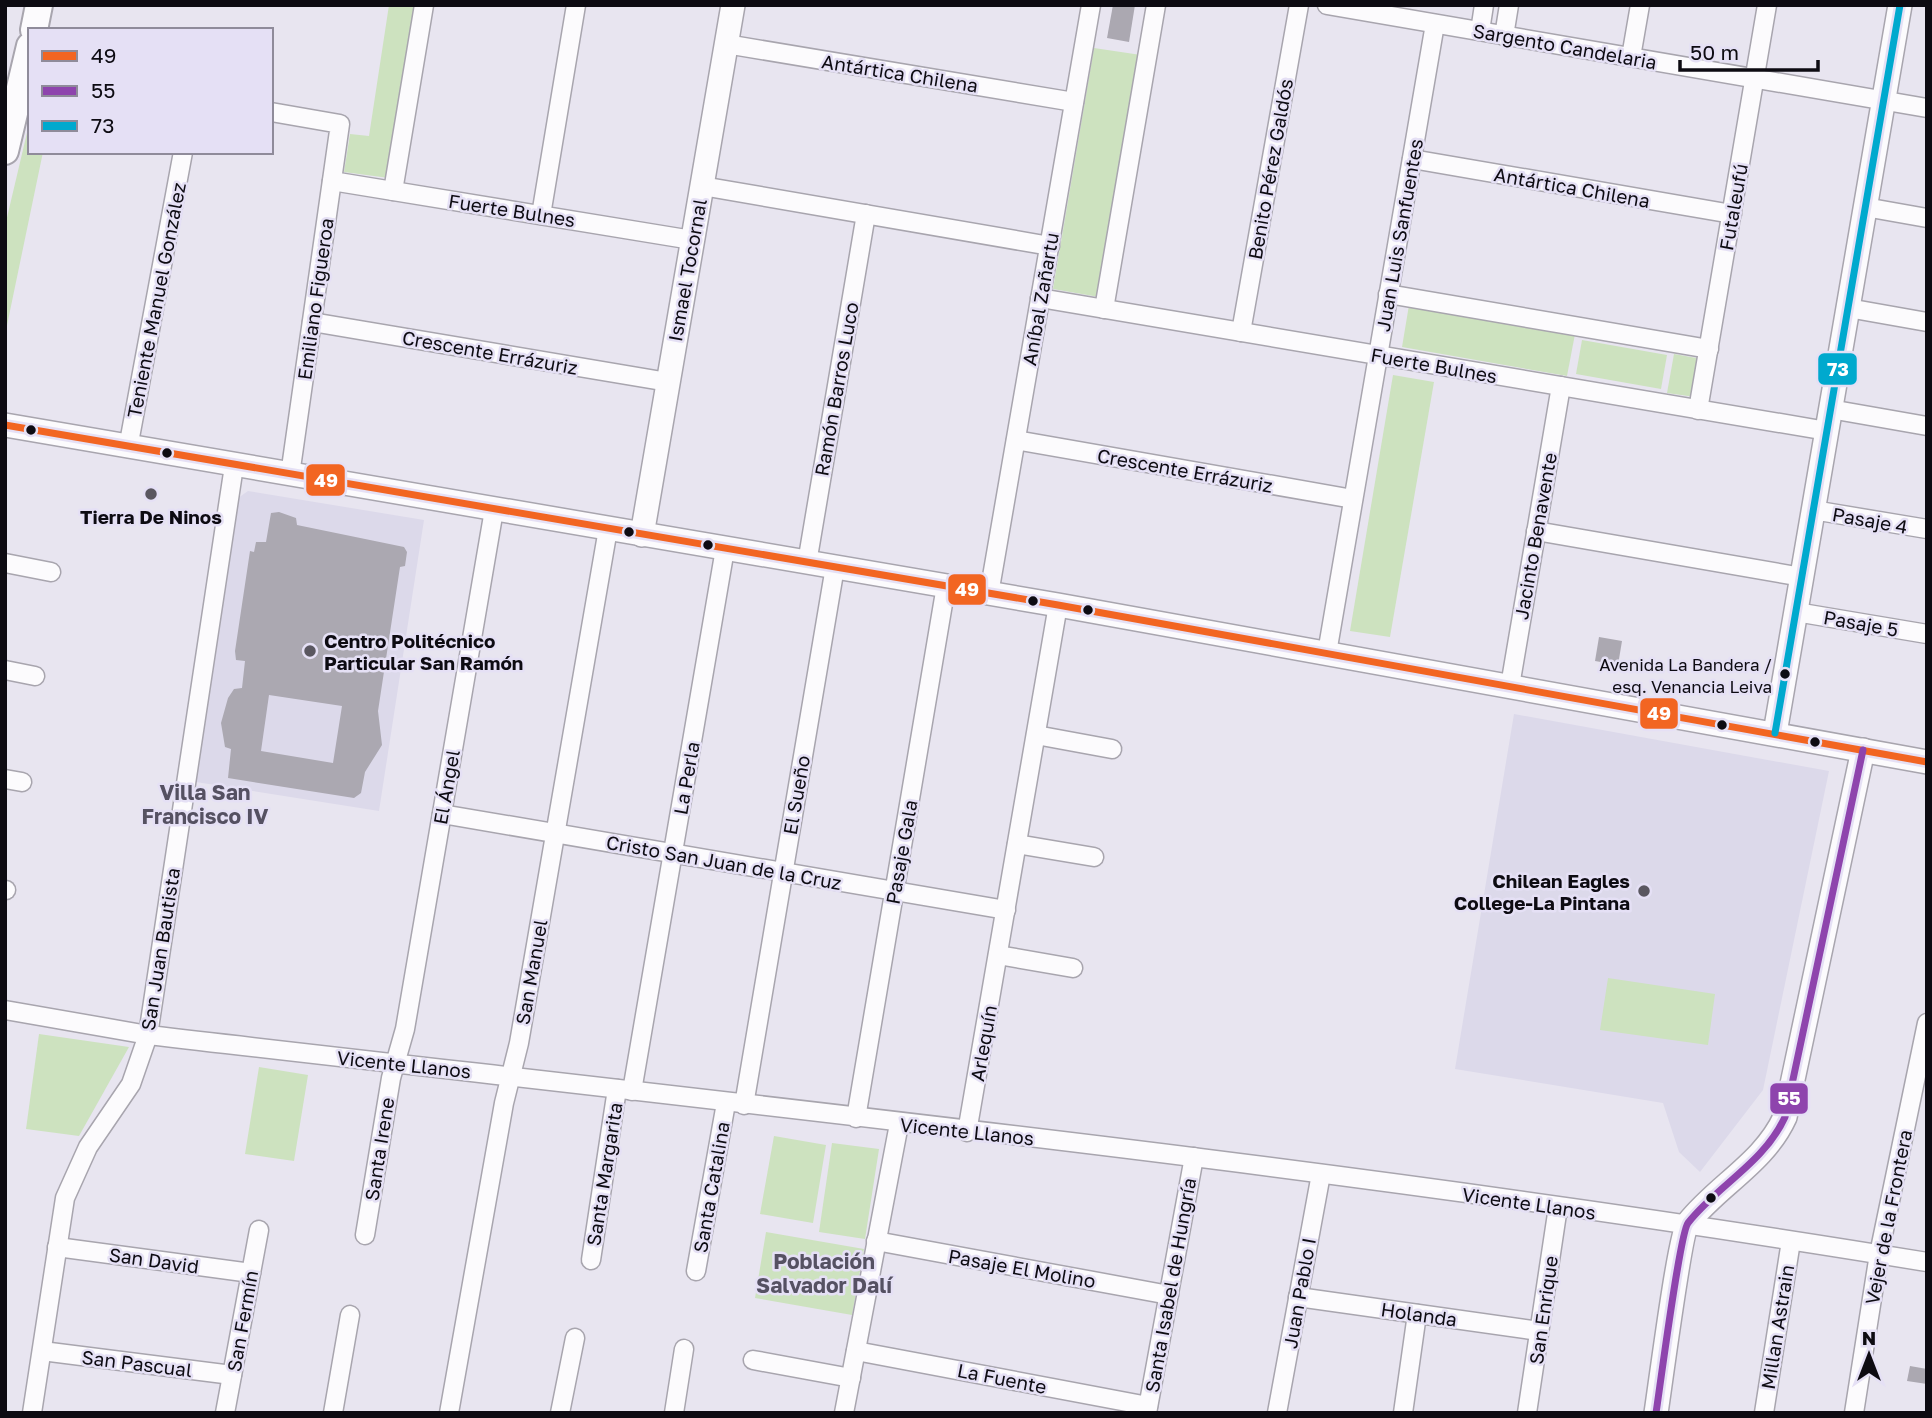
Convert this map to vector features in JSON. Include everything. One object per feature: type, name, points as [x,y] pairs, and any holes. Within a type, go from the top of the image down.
[{"type":"main road","points":[[34,28],[39,5]]},
{"type":"main road","points":[[5,151],[28,63]]},
{"type":"street","points":[[393,191],[424,5]]},
{"type":"street","points":[[541,215],[576,5]]},
{"type":"street","name":"Ismael Tocornal","points":[[642,535],[733,5]]},
{"type":"street","name":"Aníbal Zañartu","points":[[989,594],[1091,5]]},
{"type":"street","points":[[1104,309],[1156,5]]},
{"type":"street","name":"Benito Pérez Galdós","points":[[1241,332],[1299,5]]},
{"type":"street","name":"Sargento Candelaria","points":[[1327,5],[1927,108]]},
{"type":"street","points":[[1480,31],[1484,5]]},
{"type":"street","points":[[1504,36],[1509,5]]},
{"type":"street","points":[[1631,57],[1640,5]]},
{"type":"street","name":"Futaleufú","points":[[1698,410],[1767,5]]},
{"type":"street","points":[[1775,733],[1900,5]]},
{"type":"street","name":"Juan Luis Sanfuentes","points":[[1326,653],[1435,24]]},
{"type":"street","name":"Antártica Chilena","points":[[726,44],[1074,102]]},
{"type":"street","name":"Emiliano Figueroa","points":[[273,112],[340,124],[290,475]]},
{"type":"street","name":"Teniente Manuel González","points":[[128,448],[183,154]]},
{"type":"street","name":"Antártica Chilena","points":[[1412,159],[1732,214]]},
{"type":"street","name":"Fuerte Bulnes","points":[[332,181],[692,240]]},
{"type":"street","points":[[702,186],[1050,246]]},
{"type":"street","points":[[1865,208],[1927,218]]},
{"type":"street","name":"Ramón Barros Luco","points":[[807,563],[866,215]]},
{"type":"street","points":[[1388,294],[1709,349]]},
{"type":"street","name":"Fuerte Bulnes","points":[[1040,298],[1698,410],[1927,426]]},
{"type":"street","points":[[1848,308],[1927,322]]},
{"type":"street","name":"Crescente Errázuriz","points":[[312,322],[668,382]]},
{"type":"street","name":"Jacinto Benavente","points":[[1510,685],[1561,386]]},
{"type":"street","points":[[5,425],[1058,605],[1927,762]]},
{"type":"street","name":"Crescente Errázuriz","points":[[1016,440],[1353,499]]},
{"type":"street","name":"San Juan Bautista","points":[[32,1413],[65,1198],[78,1164],[131,1084],[148,1035],[234,466]]},
{"type":"street","name":"El Ángel","points":[[397,1064],[494,510]]},
{"type":"street","name":"Pasaje 4","points":[[1813,510],[1927,529]]},
{"type":"street","name":"San Manuel","points":[[449,1413],[504,1103],[512,1076],[608,529]]},
{"type":"street","points":[[1536,531],[1802,577]]},
{"type":"street","name":"La Perla","points":[[624,1090],[673,853],[725,549]]},
{"type":"street","points":[[5,563],[51,572]]},
{"type":"street","name":"El Sueño","points":[[744,1105],[835,567]]},
{"type":"street","name":"Pasaje Gala","points":[[856,1118],[946,586]]},
{"type":"street","name":"Arlequín","points":[[968,1132],[1058,605]]},
{"type":"street","name":"Pasaje 5","points":[[1796,612],[1927,634]]},
{"type":"street","points":[[5,670],[35,676]]},
{"type":"street","points":[[1036,735],[1112,749]]},
{"type":"street","points":[[1656,1413],[1686,1225],[1753,1162],[1777,1134],[1785,1117],[1863,750]]},
{"type":"street","name":"Cristo San Juan de la Cruz","points":[[442,814],[1006,910]]},
{"type":"street","points":[[1017,844],[1094,857]]},
{"type":"street","points":[[998,956],[1073,968]]},
{"type":"street","name":"Vicente Llanos","points":[[5,1010],[148,1035],[1194,1157],[1686,1225],[1927,1262]]},
{"type":"street","name":"Vejer de la Frontera","points":[[1854,1413],[1879,1254],[1927,1023]]},
{"type":"street","name":"Santa Irene","points":[[365,1235],[391,1078],[397,1064]]},
{"type":"street","name":"Santa Margarita","points":[[591,1260],[624,1090]]},
{"type":"street","name":"Santa Catalina","points":[[696,1271],[726,1103]]},
{"type":"street","points":[[844,1413],[899,1124]]},
{"type":"street","name":"Santa Isabel de Hungría","points":[[1147,1409],[1194,1157]]},
{"type":"street","name":"Juan Pablo I","points":[[1277,1413],[1321,1174]]},
{"type":"street","name":"San Enrique","points":[[1527,1413],[1558,1207]]},
{"type":"street","name":"San Fermín","points":[[225,1413],[259,1230]]},
{"type":"street","name":"Pasaje El Molino","points":[[876,1241],[1169,1295]]},
{"type":"street","name":"Millan Astrain","points":[[1764,1413],[1791,1241]]},
{"type":"street","name":"San David","points":[[57,1247],[251,1273]]},
{"type":"street","name":"Holanda","points":[[1298,1297],[1539,1331]]},
{"type":"street","points":[[1403,1413],[1418,1314]]},
{"type":"street","points":[[333,1413],[351,1315]]},
{"type":"street","points":[[560,1413],[575,1338]]},
{"type":"street","points":[[674,1413],[684,1349]]},
{"type":"street","name":"San Pascual","points":[[42,1351],[232,1375]]},
{"type":"street","name":"La Fuente","points":[[856,1351],[1147,1409]]},
{"type":"street","points":[[753,1360],[850,1378]]},
{"type":"shaded area","name":"Centro Politécnico Particular San Ramón","points":[[248,491],[424,520],[379,811],[196,782],[238,498]]},
{"type":"shaded area","name":"Chilean Eagles College-La Pintana","points":[[1514,714],[1829,771],[1763,1090],[1700,1172],[1679,1152],[1663,1103],[1455,1069]]},
{"type":"green space","points":[[389,5],[414,5],[389,178],[344,172],[350,134],[369,136]]},
{"type":"green space","points":[[1094,48],[1141,55],[1099,297],[1053,289]]},
{"type":"green space","points":[[28,128],[28,154],[43,154],[5,335],[5,226]]},
{"type":"green space","points":[[1409,305],[1575,334],[1567,376],[1402,347]]},
{"type":"green space","points":[[1582,340],[1667,355],[1661,389],[1576,374]]},
{"type":"green space","points":[[1674,354],[1702,359],[1695,397],[1667,393]]},
{"type":"green space","points":[[1393,375],[1434,382],[1390,637],[1350,631]]},
{"type":"green space","points":[[1608,978],[1715,994],[1708,1045],[1600,1030]]},
{"type":"green space","points":[[39,1034],[129,1047],[79,1136],[26,1129]]},
{"type":"green space","points":[[259,1067],[308,1075],[294,1161],[245,1154]]},
{"type":"green space","points":[[774,1136],[826,1145],[813,1223],[760,1214]]},
{"type":"green space","points":[[832,1143],[879,1149],[865,1239],[819,1232]]},
{"type":"green space","points":[[766,1232],[864,1249],[852,1315],[755,1298]]},
{"type":"building","points":[[1113,5],[1135,5],[1129,42],[1107,38]]},
{"type":"building","name":"Centro Politécnico Particular San Ramón","points":[[279,512],[296,518],[297,525],[404,547],[407,552],[405,566],[400,567],[378,711],[382,745],[365,772],[361,793],[354,798],[228,778],[231,749],[225,747],[221,723],[228,698],[234,689],[242,688],[245,661],[236,660],[235,651],[250,551],[254,552],[256,542],[266,542],[271,513]],"holes":[[[269,695],[342,706],[333,763],[261,751]]]},
{"type":"building","points":[[1599,637],[1622,641],[1618,665],[1595,661]]},
{"type":"building","points":[[1910,1366],[1927,1369],[1927,1384],[1907,1381]]},
{"type":"transit line","name":"73","points":[[1775,733],[1900,5]]},
{"type":"transit line","name":"49","points":[[5,425],[1058,605],[1927,762]]},
{"type":"transit line","name":"55","points":[[1656,1413],[1675,1281],[1688,1223],[1765,1148],[1785,1117],[1863,750]]},
{"type":"place","name":"Tierra De Ninos","points":[[151,494]]},
{"type":"place","name":"Centro Politécnico Particular San Ramón","points":[[310,651]]},
{"type":"place","name":"Avenida La Bandera / esq. Venancia Leiva","points":[[1785,674]]},
{"type":"place","name":"Chilean Eagles College-La Pintana","points":[[1644,891]]},
{"type":"district","name":"Villa San Francisco IV","points":[[205,804]]},
{"type":"district","name":"Población Salvador Dalí","points":[[824,1273]]}]
